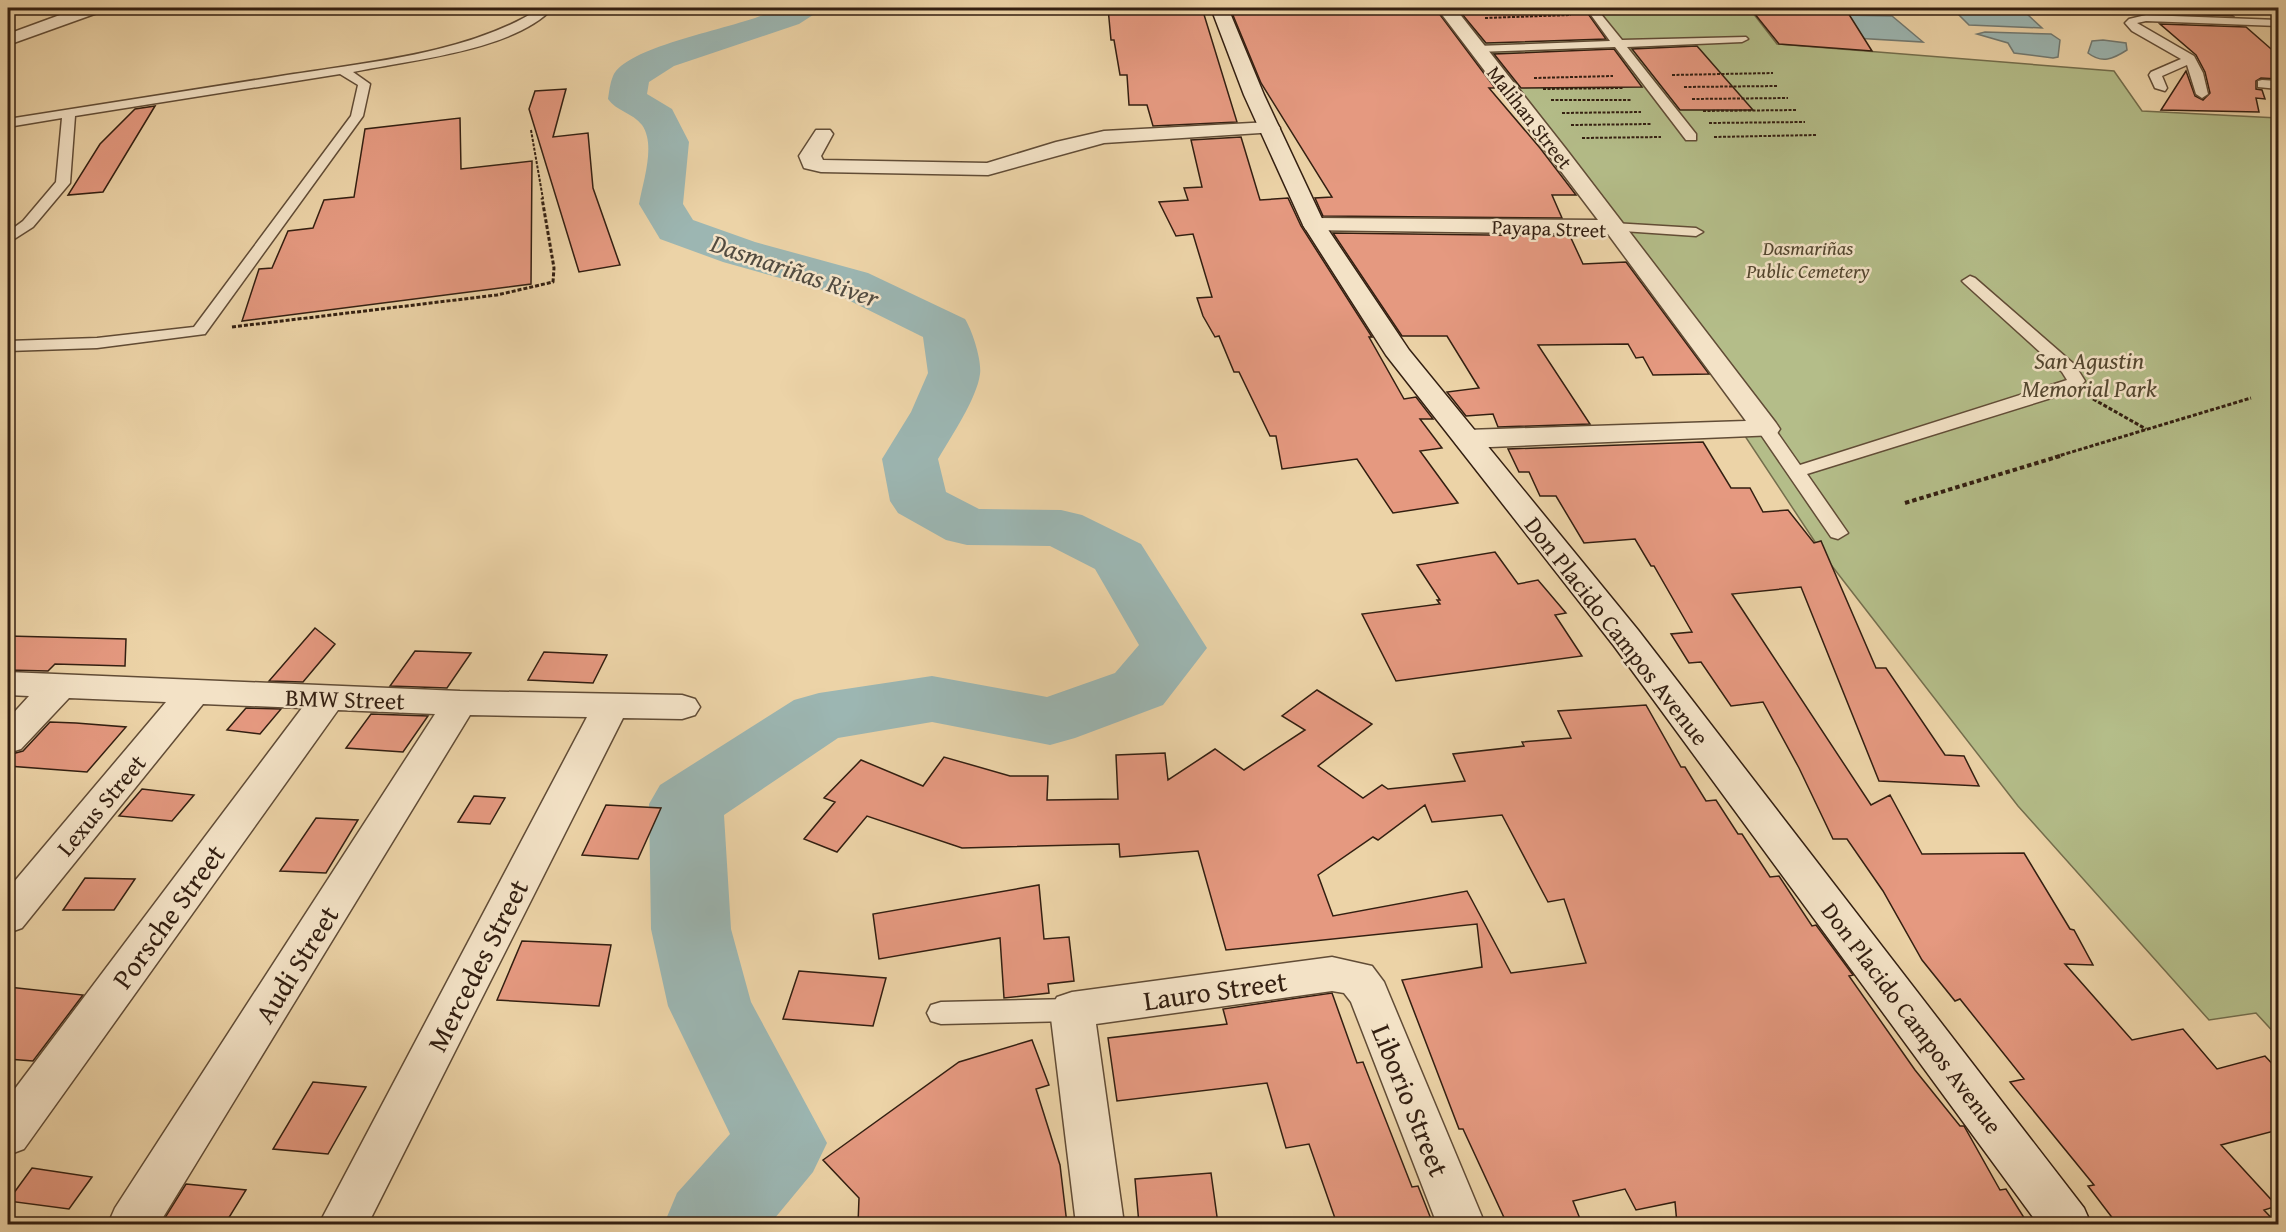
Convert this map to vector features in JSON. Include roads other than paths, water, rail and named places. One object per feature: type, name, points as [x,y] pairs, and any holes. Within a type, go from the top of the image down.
[{"type":"street","points":[[8,40],[94,8]]},
{"type":"street","name":"Don Placido Campos Avenue","points":[[1219,8],[1314,225],[1399,355],[1626,638],[2067,1224]]},
{"type":"street","name":"Malihan Street","points":[[1446,8],[1613,227]]},
{"type":"street","points":[[823,134],[810,156],[812,163],[821,166],[980,169],[1104,137],[1270,128]]},
{"type":"street","name":"Payapa Street","points":[[1314,225],[1613,227],[1763,426]]},
{"type":"street","points":[[1467,439],[1763,426]]},
{"type":"street","name":"BMW Street","points":[[8,684],[460,703],[682,707]]},
{"type":"street","points":[[8,741],[59,687]]},
{"type":"street","name":"Lexus Street","points":[[8,917],[194,692]]},
{"type":"street","name":"Porsche Street","points":[[8,1134],[328,698]]},
{"type":"street","name":"Audi Street","points":[[132,1224],[460,703]]},
{"type":"street","name":"Mercedes Street","points":[[343,1224],[611,706]]},
{"type":"street","name":"Lauro Street","points":[[1072,1010],[1332,974],[1358,978]]},
{"type":"street","name":"Liborio Street","points":[[1358,978],[1370,994],[1461,1224]]},
{"type":"street","points":[[1072,1010],[1100,1224]]},
{"type":"lane","points":[[8,123],[342,70],[476,44],[517,28],[548,8]]},
{"type":"lane","points":[[1591,8],[1691,137]]},
{"type":"lane","points":[[2202,93],[2197,73],[2190,59],[2131,23],[2146,18],[2278,23]]},
{"type":"lane","points":[[1477,49],[1742,39]]},
{"type":"lane","points":[[2161,88],[2155,75],[2190,59]]},
{"type":"lane","points":[[8,346],[97,343],[199,331],[357,116],[364,84],[342,70]]},
{"type":"lane","points":[[2262,84],[2278,85]]},
{"type":"lane","points":[[8,239],[28,224],[63,183],[69,114]]},
{"type":"lane","points":[[1613,227],[1696,232]]},
{"type":"lane","points":[[1795,472],[2071,386],[2076,381],[2069,369],[1970,281]]},
{"type":"lane","points":[[1763,426],[1838,534]]},
{"type":"lane","points":[[941,1013],[1072,1010]]},
{"type":"water","points":[[1956,12],[2027,14],[2042,28],[1969,25]]},
{"type":"water","points":[[1841,15],[1892,16],[1923,42],[1854,38]]},
{"type":"water","points":[[1985,32],[2051,34],[2060,40],[2058,57],[2014,53],[2008,43],[1977,34]]},
{"type":"water","points":[[2092,41],[2126,43],[2127,50],[2108,59],[2098,58],[2088,53]]},
{"type":"waterway","name":"Dasmariñas River","points":[[711,1224],[781,1143],[710,1006],[691,929],[686,804],[819,717],[932,699],[1050,721],[1139,689],[1174,648],[1119,557],[1061,528],[967,527],[919,501],[910,459],[938,412],[954,373],[947,330],[851,283],[739,252],[676,229],[661,204],[669,142],[658,117],[627,99],[631,77],[661,58],[787,17],[801,8]]},
{"type":"park label","name":"Dasmariñas Public Cemetery","points":[[1808,258]]},
{"type":"park label","name":"San Agustin Memorial Park","points":[[2089,374]]}]
